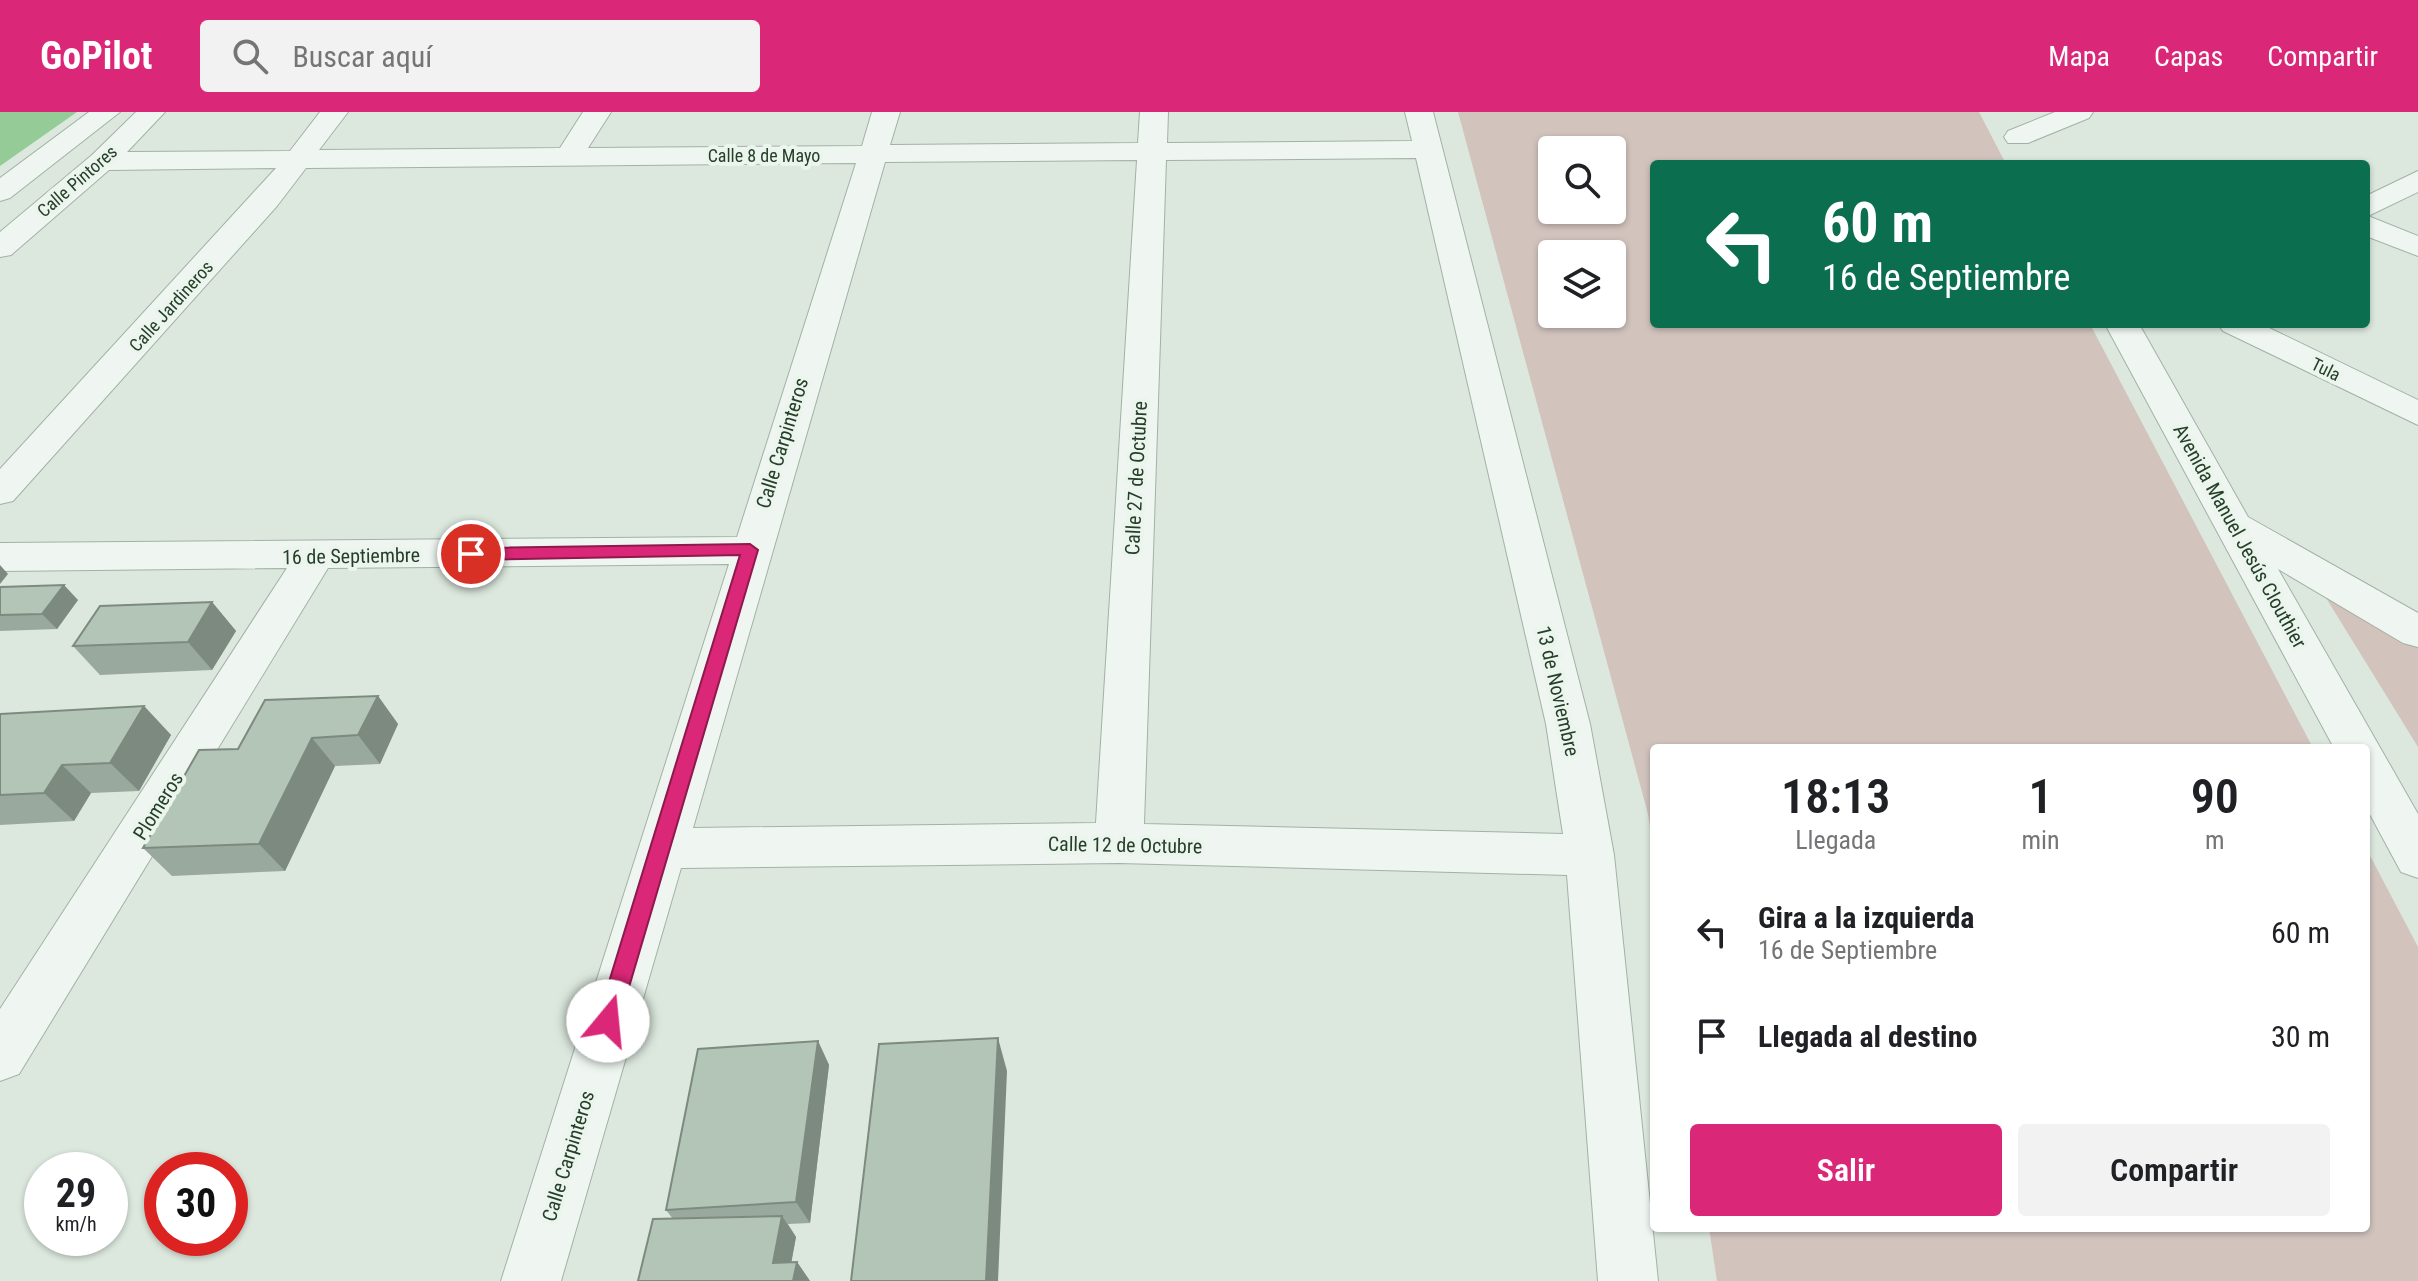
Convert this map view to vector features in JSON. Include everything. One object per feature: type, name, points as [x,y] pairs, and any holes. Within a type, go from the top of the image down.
[{"type":"street","points":[[0,192],[106,112]]},
{"type":"street","name":"Calle Pintores","points":[[0,248],[102,161],[151,112]]},
{"type":"street","name":"Calle Jardineros","points":[[0,492],[267,200],[334,112]]},
{"type":"street","points":[[569,156],[597,112]]},
{"type":"street","name":"Calle Carpinteros","points":[[531,1281],[750,550],[886,112]]},
{"type":"street","name":"Calle 27 de Octubre","points":[[1119,843],[1154,112]]},
{"type":"street","points":[[2004,112],[2031,160]]},
{"type":"street","points":[[2018,137],[2079,112]]},
{"type":"street","name":"Calle 8 de Mayo","points":[[102,161],[1152,151],[1423,130]]},
{"type":"street","name":"13 de Noviembre","points":[[1423,130],[1568,724],[1590,855],[1628,1281]]},
{"type":"street","points":[[2370,206],[2418,180]]},
{"type":"street","points":[[2370,227],[2418,247]]},
{"type":"street","name":"Avenida Manuel Jesús Clouthier","points":[[2124,328],[2355,744]]},
{"type":"street","name":"Tula","points":[[2243,328],[2418,414]]},
{"type":"street","points":[[2233,525],[2418,632]]},
{"type":"street","name":"16 de Septiembre","points":[[0,557],[750,550]]},
{"type":"street","name":"Plomeros","points":[[0,1056],[315,556]]},
{"type":"street","points":[[2370,771],[2418,858]]},
{"type":"street","name":"Calle 12 de Octubre","points":[[660,848],[1119,843],[1590,855]]},
{"type":"shaded area","points":[[0,112],[77,112],[0,166]]},
{"type":"shaded area","points":[[1458,112],[1979,112],[2004,160],[1650,160],[1650,328],[2092,328],[2311,744],[1650,744],[1650,828]]},
{"type":"shaded area","points":[[2319,587],[2418,647],[2418,747],[2323,593]]},
{"type":"shaded area","points":[[2370,856],[2418,947],[2418,1281],[1717,1281],[1710,1232],[2370,1232]]},
{"type":"building","points":[[64,585],[42,614],[0,615],[0,587]]},
{"type":"building","points":[[212,602],[188,642],[73,646],[100,606]]},
{"type":"building","points":[[378,696],[358,735],[312,738],[259,844],[143,848],[199,750],[238,749],[265,700]]},
{"type":"building","points":[[144,706],[110,763],[62,765],[44,793],[0,795],[0,714]]},
{"type":"building","points":[[998,1038],[986,1281],[851,1281],[879,1044]]},
{"type":"building","points":[[818,1041],[796,1202],[666,1210],[698,1049]]},
{"type":"building","points":[[782,1216],[773,1263],[797,1262],[793,1281],[638,1281],[653,1219]]},
{"type":"route","points":[[471,554],[750,550],[608,1021]]}]
